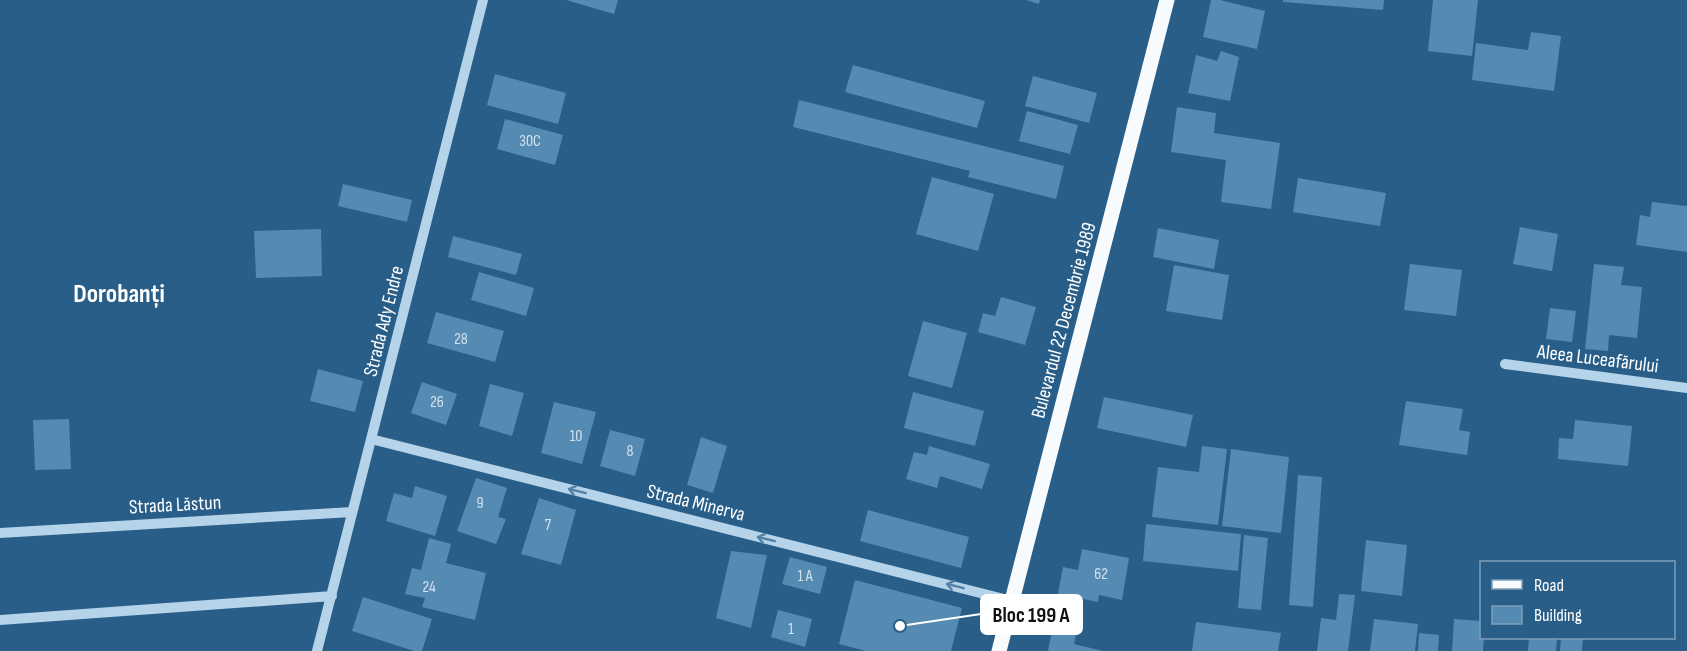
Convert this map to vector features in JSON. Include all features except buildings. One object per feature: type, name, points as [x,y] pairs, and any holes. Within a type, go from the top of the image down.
[{"type":"main road","name":"Bulevardul 22 Decembrie 1989","points":[[999,651],[1167,0]]},
{"type":"street","name":"Strada Ady Endre","points":[[317,651],[483,0]]},
{"type":"street","name":"Aleea Luceafărului","points":[[1505,364],[1687,387]]},
{"type":"street","name":"Strada Minerva","points":[[371,439],[1012,601]]},
{"type":"street","name":"Strada Lăstun","points":[[0,532],[352,512]]},
{"type":"street","points":[[0,620],[332,596]]},
{"type":"place","name":"Bloc 199 A","points":[[900,626]]},
{"type":"district","name":"Dorobanți","points":[[119,293]]}]
